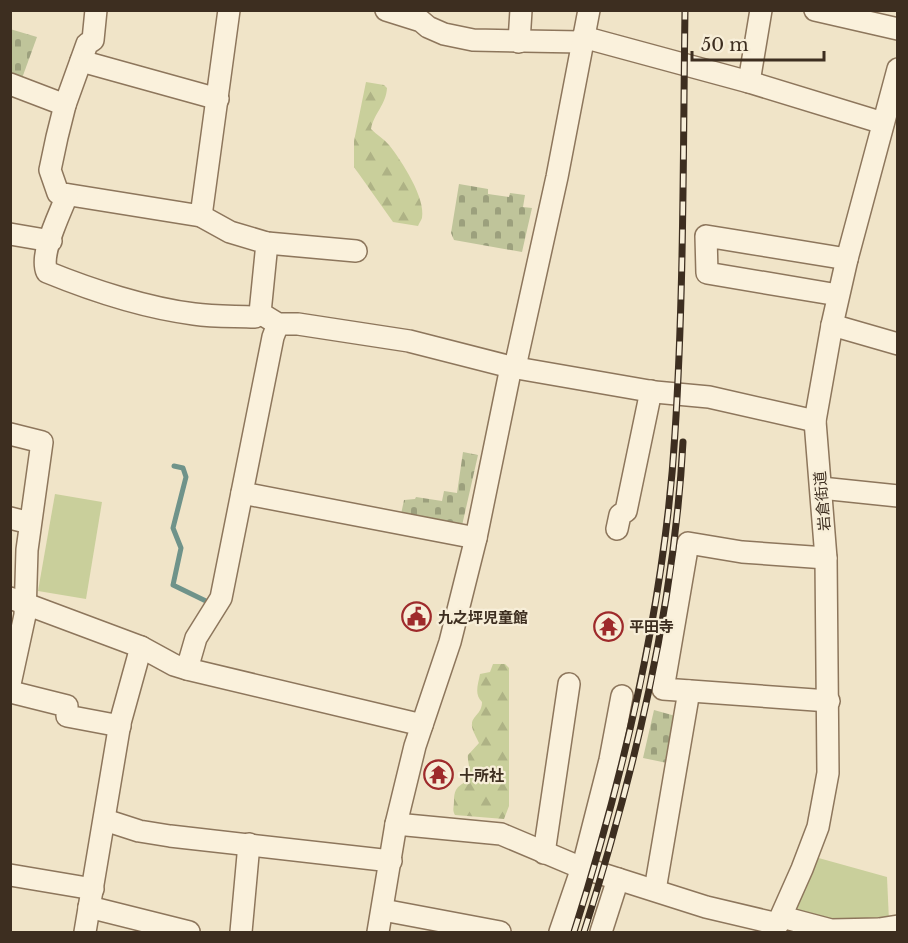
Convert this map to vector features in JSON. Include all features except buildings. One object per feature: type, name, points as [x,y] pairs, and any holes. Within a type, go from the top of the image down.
[{"type":"street","points":[[96,10],[93,40],[87,44],[65,105],[50,170],[58,193],[201,216],[230,232],[267,243],[356,251]]},
{"type":"street","points":[[201,216],[229,10]]},
{"type":"street","points":[[386,10],[422,21],[428,27],[444,33],[472,40],[519,42],[583,40],[749,82],[887,129]]},
{"type":"street","points":[[519,42],[521,10]]},
{"type":"street","points":[[378,933],[396,824],[422,725],[450,642],[476,538],[557,177],[589,10]]},
{"type":"street","points":[[749,82],[761,10]]},
{"type":"street","points":[[815,10],[897,29]]},
{"type":"street","points":[[81,61],[218,99]]},
{"type":"street","name":"岩倉街道","points":[[778,925],[818,827],[828,773],[826,558],[815,421],[838,295],[887,129],[897,69]]},
{"type":"street","points":[[10,84],[65,105]]},
{"type":"street","points":[[67,195],[47,247],[45,267],[47,272],[79,285],[195,314],[269,318],[409,341],[513,367],[651,391],[709,397],[815,421]]},
{"type":"street","points":[[10,234],[51,241]]},
{"type":"street","points":[[838,295],[707,273],[706,236],[847,259]]},
{"type":"street","points":[[188,669],[196,638],[221,598],[242,493],[269,318],[267,243]]},
{"type":"street","points":[[832,325],[897,344]]},
{"type":"street","points":[[617,529],[620,515],[626,511],[651,391]]},
{"type":"street","points":[[10,434],[42,442],[20,520],[27,550],[18,600],[25,615],[10,684]]},
{"type":"street","points":[[821,488],[897,496]]},
{"type":"street","points":[[242,493],[476,538]]},
{"type":"street","points":[[826,558],[742,552],[688,543],[663,689],[829,701]]},
{"type":"street","points":[[18,600],[141,647],[174,665],[422,725]]},
{"type":"street","points":[[85,933],[120,726],[141,647]]},
{"type":"street","points":[[544,853],[569,684]]},
{"type":"street","points":[[10,690],[67,706],[67,716],[120,726]]},
{"type":"street","points":[[655,890],[689,691]]},
{"type":"street","points":[[560,933],[581,867],[610,760],[622,696]]},
{"type":"street","points":[[105,820],[139,831],[391,861]]},
{"type":"street","points":[[396,824],[501,834],[581,867],[706,907],[778,925],[831,930],[885,929]]},
{"type":"street","points":[[241,933],[249,844]]},
{"type":"street","points":[[10,875],[91,898],[189,933]]},
{"type":"street","points":[[601,933],[618,879]]},
{"type":"street","points":[[383,910],[500,933]]},
{"type":"green space","points":[[10,29],[37,37],[21,81],[11,78]]},
{"type":"green space","points":[[366,82],[384,85],[387,88],[371,129],[389,145],[412,180],[422,210],[422,218],[418,226],[393,222],[354,167],[354,141]]},
{"type":"green space","points":[[459,184],[488,189],[488,194],[509,197],[510,193],[525,195],[523,207],[532,208],[522,252],[454,240],[451,233]]},
{"type":"green space","points":[[463,452],[478,455],[461,530],[400,519],[404,500],[416,497],[442,501],[444,491],[457,493]]},
{"type":"green space","points":[[55,494],[102,502],[86,599],[38,591]]},
{"type":"green space","points":[[493,664],[505,664],[509,668],[509,806],[504,819],[455,815],[453,809],[456,790],[465,781],[470,770],[468,755],[479,743],[473,731],[472,721],[482,706],[477,693],[480,674],[490,672]]},
{"type":"green space","points":[[654,710],[679,717],[672,764],[643,758]]},
{"type":"green space","points":[[815,857],[887,877],[889,921],[831,925],[794,910]]},
{"type":"waterway","points":[[174,466],[183,468],[186,477],[173,528],[181,548],[173,585],[210,603]]},
{"type":"railway","points":[[574,932],[610,810],[640,686],[662,560],[670,496],[680,327],[685,10]]},
{"type":"railway","points":[[584,932],[619,812],[649,690],[671,567],[683,442]]},
{"type":"place","name":"九之坪児童館","points":[[417,617]]},
{"type":"place","name":"平田寺","points":[[608,626]]},
{"type":"place","name":"十所社","points":[[438,775]]}]
